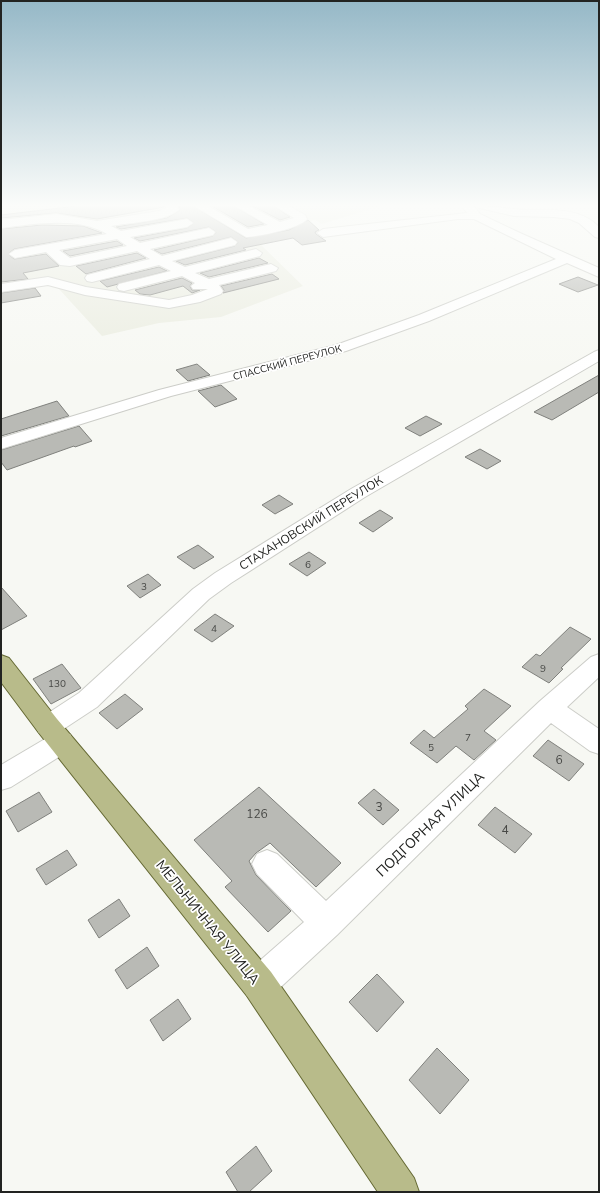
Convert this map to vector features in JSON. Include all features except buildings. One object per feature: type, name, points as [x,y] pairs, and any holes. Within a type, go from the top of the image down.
[{"type":"main road","name":"МЕЛЬНИЧНАЯ УЛИЦА","points":[[1,664],[55,734],[259,984],[400,1192]]},
{"type":"street","points":[[18,262],[20,267]]},
{"type":"street","points":[[92,278],[154,262]]},
{"type":"street","points":[[1,288],[48,281],[85,291],[169,304],[195,299],[216,292],[215,288],[163,262]]},
{"type":"street","points":[[124,287],[222,262]]},
{"type":"street","name":"СПАССКИЙ ПЕРЕУЛОК","points":[[1,444],[165,394],[341,348],[424,318],[560,262]]},
{"type":"street","points":[[581,262],[588,263],[599,273]]},
{"type":"street","points":[[208,284],[271,268]]},
{"type":"street","name":"СТАХАНОВСКИЙ ПЕРЕУЛОК","points":[[1,779],[55,734],[88,700],[201,594],[223,578],[358,493],[599,355]]},
{"type":"street","name":"ПОДГОРНАЯ УЛИЦА","points":[[259,984],[326,924],[549,708],[599,663]]},
{"type":"street","points":[[549,708],[599,743]]},
{"type":"street","points":[[266,864],[304,899],[326,924]]},
{"type":"shaded area","points":[[1,262],[278,262],[303,286],[221,317],[159,323],[102,336],[49,278],[1,284]]}]
